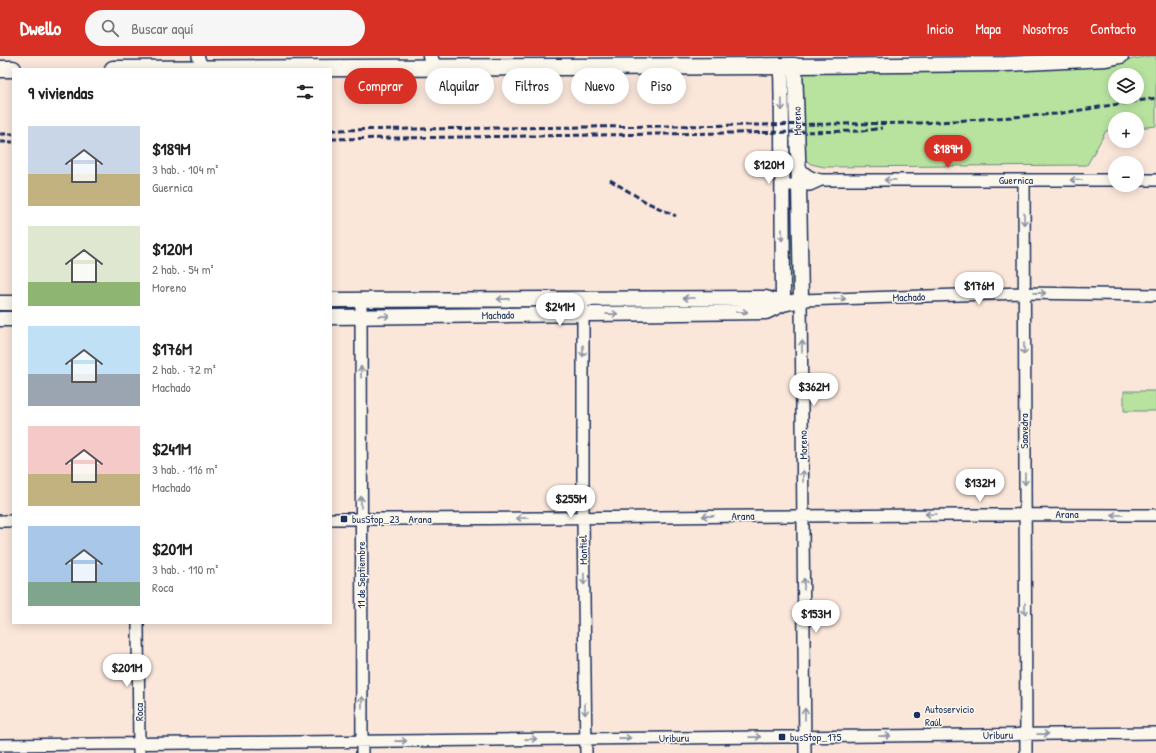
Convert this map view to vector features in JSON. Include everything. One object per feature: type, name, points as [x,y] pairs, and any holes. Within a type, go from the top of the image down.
[{"type":"main road","points":[[232,68],[432,61],[788,66]]},
{"type":"main road","points":[[0,69],[12,69]]},
{"type":"street","points":[[198,56],[203,68]]},
{"type":"street","points":[[788,66],[1006,64],[1106,59],[1121,56]]},
{"type":"street","name":"Moreno","points":[[788,66],[799,167],[805,753]]},
{"type":"street","name":"Moreno","points":[[782,304],[782,185],[788,66]]},
{"type":"street","name":"Guernica","points":[[799,167],[811,177],[821,180],[1108,180]]},
{"type":"street","name":"Guernica","points":[[782,185],[810,185],[821,180]]},
{"type":"street","name":"Saavedra","points":[[1024,180],[1023,293],[1026,753]]},
{"type":"street","points":[[1144,180],[1156,180]]},
{"type":"street","name":"Machado","points":[[332,317],[766,312],[782,304],[801,300],[1023,293],[1156,294]]},
{"type":"street","name":"Montiel","points":[[583,298],[583,518],[586,753]]},
{"type":"street","name":"Machado","points":[[332,300],[766,298],[782,304]]},
{"type":"street","name":"11 de Septiembre","points":[[360,300],[362,753]]},
{"type":"street","points":[[0,303],[12,303]]},
{"type":"street","points":[[0,319],[12,319]]},
{"type":"street","name":"Arana","points":[[332,519],[803,515],[1156,515]]},
{"type":"street","points":[[0,521],[12,521]]},
{"type":"street","name":"Roca","points":[[138,624],[139,748]]},
{"type":"street","name":"Uriburu","points":[[0,745],[139,748],[362,741],[1156,733]]},
{"type":"green space","points":[[1156,56],[1156,126],[1144,127],[1144,112],[1108,112],[1108,131],[1106,131],[1087,165],[824,167],[811,164],[804,159],[801,68],[1098,65]]},
{"type":"green space","points":[[789,190],[792,190],[793,288],[789,288]]},
{"type":"green space","points":[[768,303],[768,307],[591,308],[591,305]]},
{"type":"green space","points":[[573,304],[573,308],[367,311],[367,307]]},
{"type":"green space","points":[[1124,391],[1156,391],[1156,411],[1124,411]]},
{"type":"railway","points":[[332,130],[923,123],[1056,114],[1156,98]]},
{"type":"railway","points":[[332,139],[862,131],[882,128]]},
{"type":"railway","points":[[0,134],[12,134]]},
{"type":"railway","points":[[0,142],[12,142]]},
{"type":"railway","points":[[610,180],[646,202],[676,216]]},
{"type":"place","name":"busStop_23","points":[[344,519]]},
{"type":"place","name":"Autoservicio Raúl","points":[[917,715]]},
{"type":"place","name":"busStop_175","points":[[782,737]]}]
